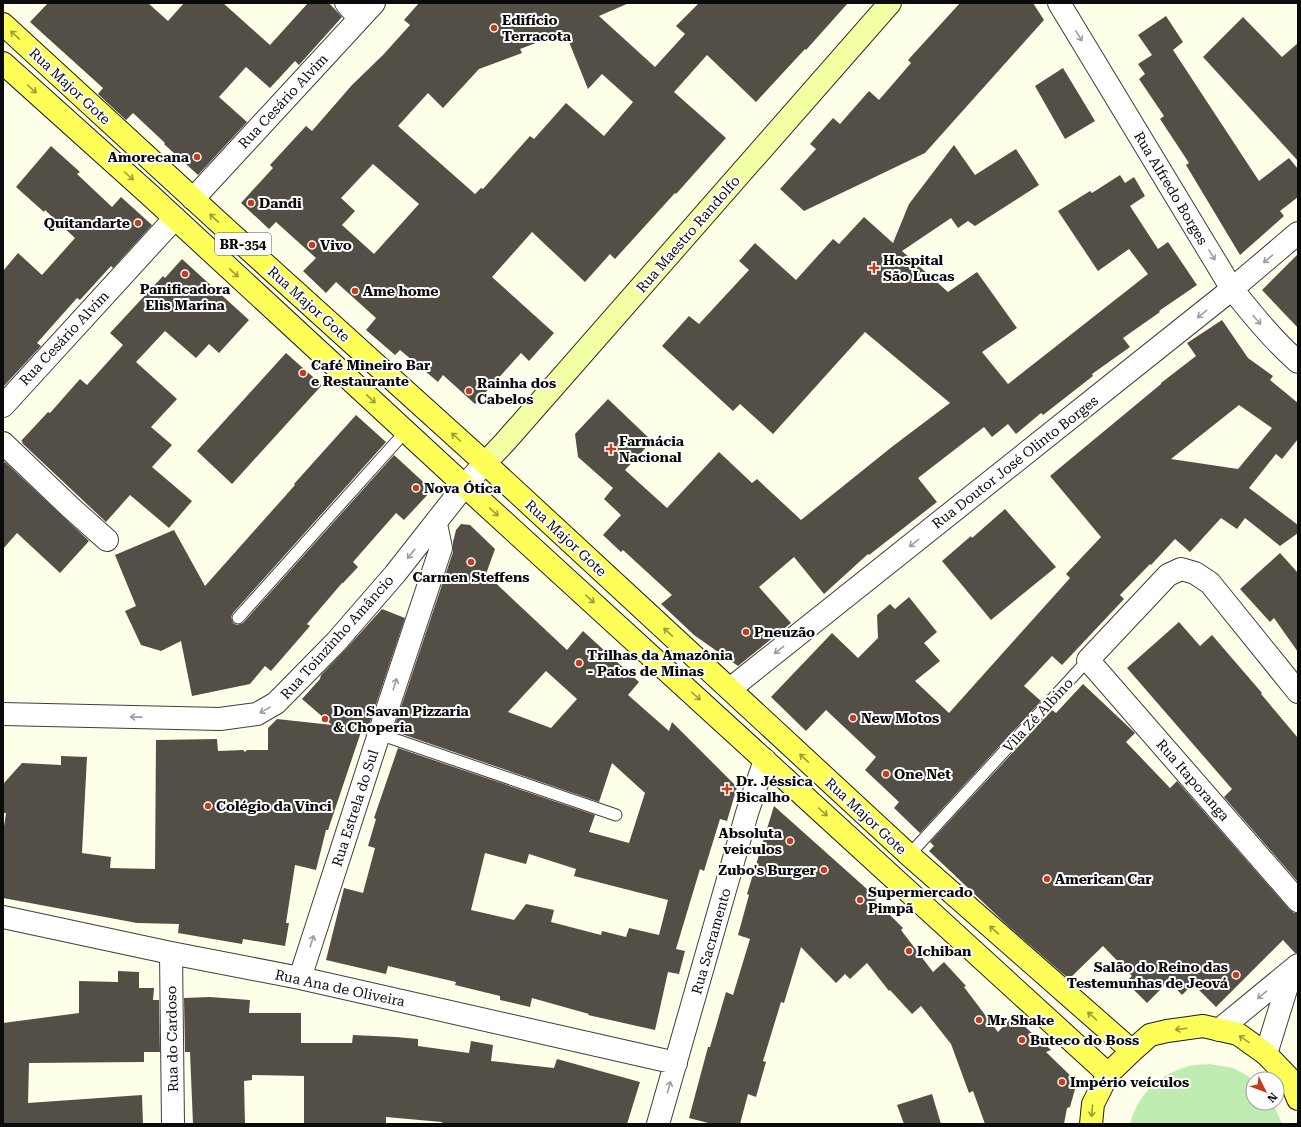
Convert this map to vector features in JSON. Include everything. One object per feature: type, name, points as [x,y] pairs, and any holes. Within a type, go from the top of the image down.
[{"type":"main road","name":"Rua Major Gote","points":[[3,24],[193,199],[485,463],[908,855],[1132,1051]]},
{"type":"main road","name":"Rua Major Gote","points":[[3,63],[175,218],[1108,1074]]},
{"type":"main road","points":[[1091,1124],[1093,1104],[1108,1074],[1150,1035],[1203,1026],[1238,1034],[1266,1054],[1290,1079],[1298,1099]]},
{"type":"street","name":"Rua Maestro Randolfo","points":[[485,463],[890,3]]},
{"type":"street","name":"Rua Alfredo Borges","points":[[1059,3],[1232,290],[1254,317],[1298,362]]},
{"type":"street","name":"Rua Cesário Alvim","points":[[193,199],[360,8]]},
{"type":"street","name":"Rua Cesário Alvim","points":[[7,397],[175,218]]},
{"type":"street","name":"Rua Doutor José Olinto Borges","points":[[730,689],[1232,290],[1298,233]]},
{"type":"street","points":[[3,443],[70,507],[108,540]]},
{"type":"street","name":"Rua Toinzinho Amâncio","points":[[3,714],[220,719],[257,714],[276,703],[336,642],[436,524],[465,485],[485,463]]},
{"type":"street","name":"Rua Estrela do Sul","points":[[300,978],[441,548],[436,524]]},
{"type":"street","name":"Vila Zé Albino","points":[[1088,660],[1168,575],[1181,568],[1195,573],[1210,583],[1298,692]]},
{"type":"street","name":"Rua Itaporanga","points":[[1088,660],[1298,901]]},
{"type":"street","name":"Rua Sacramento","points":[[658,1124],[747,814],[765,760]]},
{"type":"street","name":"Rua Ana de Oliveira","points":[[3,917],[171,953],[300,978],[676,1063]]},
{"type":"street","name":"Rua do Cardoso","points":[[171,953],[173,1124]]},
{"type":"street","points":[[1220,1030],[1295,967]]},
{"type":"street","points":[[1266,1054],[1295,967]]},
{"type":"lane","points":[[238,618],[406,431]]},
{"type":"lane","name":"Vila Zé Albino","points":[[908,855],[1088,660]]},
{"type":"lane","points":[[379,734],[616,814]]},
{"type":"green space","points":[[1210,1064],[1233,1068],[1245,1075],[1245,1111],[1276,1111],[1282,1124],[1130,1124],[1138,1104],[1150,1088],[1166,1076],[1195,1065]]},
{"type":"building","points":[[48,3],[148,3],[168,21],[184,3],[223,3],[270,45],[308,3],[329,3],[342,17],[299,65],[295,61],[270,88],[246,67],[219,97],[247,122],[198,175],[133,113],[126,120],[98,94],[103,88],[30,22]]},
{"type":"building","points":[[419,3],[629,3],[599,16],[655,67],[685,34],[676,26],[699,3],[848,3],[806,50],[805,49],[756,102],[707,55],[674,92],[726,138],[615,259],[610,254],[585,282],[532,232],[492,277],[554,333],[529,361],[521,353],[475,404],[443,375],[438,382],[400,350],[395,355],[366,330],[376,318],[336,282],[326,293],[303,271],[316,258],[276,222],[269,229],[241,203],[273,168],[270,165],[306,126],[312,131],[352,85],[383,55],[410,25],[404,20]],"holes":[[[565,32],[588,89],[602,74],[633,102],[604,136],[566,103],[534,139],[530,136],[483,189],[481,188],[475,194],[398,126],[428,93],[443,108],[479,69],[522,53],[520,49]],[[373,164],[419,204],[374,254],[342,225],[355,211],[341,198]]]},
{"type":"building","points":[[960,3],[1033,3],[1044,20],[925,153],[804,211],[780,189],[816,149],[810,144],[833,118],[840,124],[869,91],[879,100],[911,63],[908,60]]},
{"type":"building","points":[[1166,16],[1183,42],[1173,50],[1259,181],[1289,158],[1298,169],[1298,197],[1280,211],[1284,216],[1240,255],[1186,165],[1189,163],[1160,119],[1164,116],[1139,79],[1145,74],[1138,64],[1152,55],[1138,35]]},
{"type":"building","points":[[1243,17],[1282,57],[1298,43],[1298,161],[1203,57]]},
{"type":"building","points":[[1063,68],[1095,121],[1065,139],[1035,86]]},
{"type":"building","points":[[954,145],[975,175],[1016,149],[1039,185],[975,226],[968,221],[958,228],[951,218],[902,251],[948,292],[977,272],[1017,328],[982,352],[1008,384],[1148,274],[1129,249],[1098,271],[1058,211],[1090,191],[1092,193],[1120,175],[1125,183],[1134,177],[1145,196],[1130,206],[1158,249],[1168,242],[1197,285],[1123,338],[1130,347],[1092,374],[1093,376],[1043,415],[1041,413],[1016,434],[1008,424],[992,437],[984,427],[918,478],[937,502],[869,555],[868,554],[824,594],[794,557],[759,587],[791,623],[738,666],[694,635],[661,604],[672,595],[623,550],[621,552],[603,535],[621,515],[604,499],[613,488],[578,457],[575,434],[608,399],[652,441],[625,470],[667,508],[719,452],[752,483],[757,479],[801,520],[893,446],[950,403],[865,332],[773,434],[740,404],[733,411],[662,346],[689,316],[699,324],[749,270],[739,261],[755,243],[796,280],[833,239],[839,244],[864,217],[893,243],[909,204]]},
{"type":"building","points":[[51,146],[80,172],[77,174],[112,207],[121,197],[152,225],[113,268],[111,266],[80,300],[77,298],[37,343],[41,346],[3,387],[3,271],[18,253],[42,275],[75,238],[45,210],[44,212],[16,187]]},
{"type":"building","points":[[1298,254],[1298,328],[1262,290]]},
{"type":"building","points":[[182,259],[249,320],[219,353],[209,344],[196,358],[165,331],[136,362],[177,399],[151,427],[172,445],[152,467],[192,501],[169,528],[130,495],[106,522],[21,441],[48,412],[50,413],[80,379],[87,385],[123,345],[110,333],[163,276],[165,278]]},
{"type":"building","points":[[1222,320],[1248,358],[1273,376],[1270,380],[1298,403],[1298,439],[1282,459],[1276,454],[1249,488],[1298,525],[1298,533],[1280,546],[1245,518],[1237,529],[1221,518],[1190,552],[1175,539],[1120,595],[1124,599],[1062,665],[1052,656],[1024,686],[1041,701],[920,833],[894,808],[899,802],[865,770],[876,757],[826,710],[806,731],[771,697],[832,633],[858,658],[878,638],[877,615],[890,604],[895,609],[909,597],[937,632],[924,643],[940,661],[915,681],[949,713],[1070,578],[1066,574],[1101,537],[1050,476],[1161,383],[1196,356],[1187,343]],"holes":[[[1239,405],[1272,428],[1238,469],[1171,459]]]},
{"type":"building","points":[[286,353],[322,385],[232,484],[197,451]]},
{"type":"building","points":[[356,415],[386,442],[233,613],[231,617],[233,623],[237,625],[243,623],[394,455],[432,490],[404,520],[396,513],[353,562],[358,567],[342,583],[307,624],[310,626],[271,671],[265,666],[250,684],[192,696],[181,641],[161,651],[141,645],[125,611],[136,606],[115,555],[174,530],[205,586]]},
{"type":"building","points":[[5,462],[89,541],[60,573],[17,533],[3,549],[3,463]]},
{"type":"building","points":[[1005,509],[1056,567],[991,620],[942,561],[971,536],[972,538]]},
{"type":"building","points":[[461,524],[470,525],[495,549],[486,574],[567,650],[583,631],[639,682],[628,695],[669,731],[672,722],[737,787],[727,821],[720,819],[704,871],[700,869],[676,949],[685,951],[679,974],[668,972],[655,1030],[588,1015],[589,1014],[532,998],[530,1007],[500,1000],[500,996],[455,985],[456,982],[388,966],[386,974],[326,960],[344,888],[363,893],[375,848],[368,846],[376,819],[374,818],[398,748],[595,815],[589,832],[629,843],[645,793],[612,763],[599,802],[393,731],[453,552],[453,542],[456,530]],"holes":[[[546,671],[577,699],[551,728],[508,712]],[[485,853],[526,864],[529,854],[576,869],[574,876],[668,900],[659,935],[629,928],[626,937],[602,931],[601,935],[551,922],[554,910],[526,904],[514,920],[471,910]]]},
{"type":"building","points":[[1280,553],[1298,573],[1298,652],[1274,618],[1270,622],[1240,589]]},
{"type":"building","points":[[382,609],[405,618],[369,725],[364,723],[328,830],[326,830],[316,870],[295,865],[286,923],[289,923],[285,946],[243,939],[242,944],[178,933],[179,924],[137,923],[3,898],[3,833],[6,813],[4,813],[4,783],[22,763],[61,765],[61,756],[87,757],[82,853],[111,857],[110,868],[155,869],[156,740],[217,739],[218,751],[243,750],[245,752],[247,750],[268,750],[268,728],[277,719],[332,725],[302,699],[320,679],[321,675]]},
{"type":"building","points":[[1179,622],[1200,646],[1212,635],[1262,693],[1261,694],[1298,738],[1298,882],[1224,797],[1232,789],[1127,668]]},
{"type":"building","points":[[1083,684],[1135,733],[1126,742],[1170,788],[1177,781],[1289,909],[1294,913],[1298,913],[1298,953],[1295,953],[1283,940],[1216,1007],[1193,984],[1182,995],[1169,981],[1147,1003],[1126,982],[1132,976],[1103,946],[1069,979],[1005,923],[929,851],[934,846],[930,842],[1052,710],[1056,713]]},
{"type":"building","points":[[774,806],[877,898],[875,900],[903,928],[901,930],[933,972],[944,962],[966,986],[964,987],[998,1032],[1013,1016],[1051,1050],[1046,1052],[1077,1082],[1070,1107],[1067,1108],[1064,1124],[985,1124],[973,1091],[969,1093],[951,1044],[921,1006],[912,1014],[890,990],[889,991],[867,963],[850,979],[845,974],[836,983],[801,947],[784,1003],[781,1002],[763,1061],[766,1062],[756,1097],[748,1094],[740,1124],[712,1124],[689,1118],[708,1047],[710,1047],[726,992],[733,995],[750,939],[738,935],[749,895],[747,894]]},
{"type":"building","points":[[118,971],[139,972],[139,988],[154,988],[153,1000],[159,1000],[160,1052],[144,1052],[144,1062],[29,1063],[28,1103],[142,1095],[143,1124],[3,1124],[3,1023],[79,1013],[79,981],[118,982]]},
{"type":"building","points":[[210,997],[250,1000],[249,1013],[301,1013],[301,1043],[352,1043],[353,1035],[396,1037],[418,1039],[418,1046],[469,1053],[471,1041],[493,1045],[491,1061],[554,1068],[557,1059],[640,1082],[627,1124],[442,1124],[442,1122],[386,1117],[386,1124],[304,1124],[304,1076],[252,1075],[252,1080],[244,1081],[245,1124],[193,1124],[190,1052],[185,1052],[184,998]]},
{"type":"building","points":[[932,1094],[941,1124],[904,1124],[897,1105]]},
{"type":"place","name":"Edifício Terracota","points":[[494,28]]},
{"type":"place","name":"Amorecana","points":[[197,157]]},
{"type":"place","name":"Dandi","points":[[251,203]]},
{"type":"place","name":"Quitandarte","points":[[138,223]]},
{"type":"place","name":"Vivo","points":[[312,245]]},
{"type":"place","name":"Hospital São Lucas","points":[[874,268]]},
{"type":"place","name":"Panificadora Elis Marina","points":[[185,274]]},
{"type":"place","name":"Ame home","points":[[355,291]]},
{"type":"place","name":"Café Mineiro Bar e Restaurante","points":[[303,373]]},
{"type":"place","name":"Rainha dos Cabelos","points":[[469,391]]},
{"type":"place","name":"Farmácia Nacional","points":[[611,449]]},
{"type":"place","name":"Nova Ótica","points":[[416,488]]},
{"type":"place","name":"Carmen Steffens","points":[[471,562]]},
{"type":"place","name":"Pneuzão","points":[[746,632]]},
{"type":"place","name":"Trilhas da Amazônia - Patos de Minas","points":[[579,663]]},
{"type":"place","name":"New Motos","points":[[853,718]]},
{"type":"place","name":"Don Savan Pizzaria & Choperia","points":[[325,719]]},
{"type":"place","name":"One Net","points":[[886,774]]},
{"type":"place","name":"Dr. Jéssica Bicalho","points":[[727,789]]},
{"type":"place","name":"Colégio da Vinci","points":[[208,806]]},
{"type":"place","name":"Absoluta veiculos","points":[[790,841]]},
{"type":"place","name":"Zubo's Burger","points":[[824,870]]},
{"type":"place","name":"American Car","points":[[1047,879]]},
{"type":"place","name":"Supermercado Pimpã","points":[[860,900]]},
{"type":"place","name":"Ichiban","points":[[909,951]]},
{"type":"place","name":"Salão do Reino das Testemunhas de Jeová","points":[[1236,975]]},
{"type":"place","name":"Mr Shake","points":[[979,1020]]},
{"type":"place","name":"Buteco do Boss","points":[[1022,1040]]},
{"type":"place","name":"Império veículos","points":[[1062,1082]]}]
